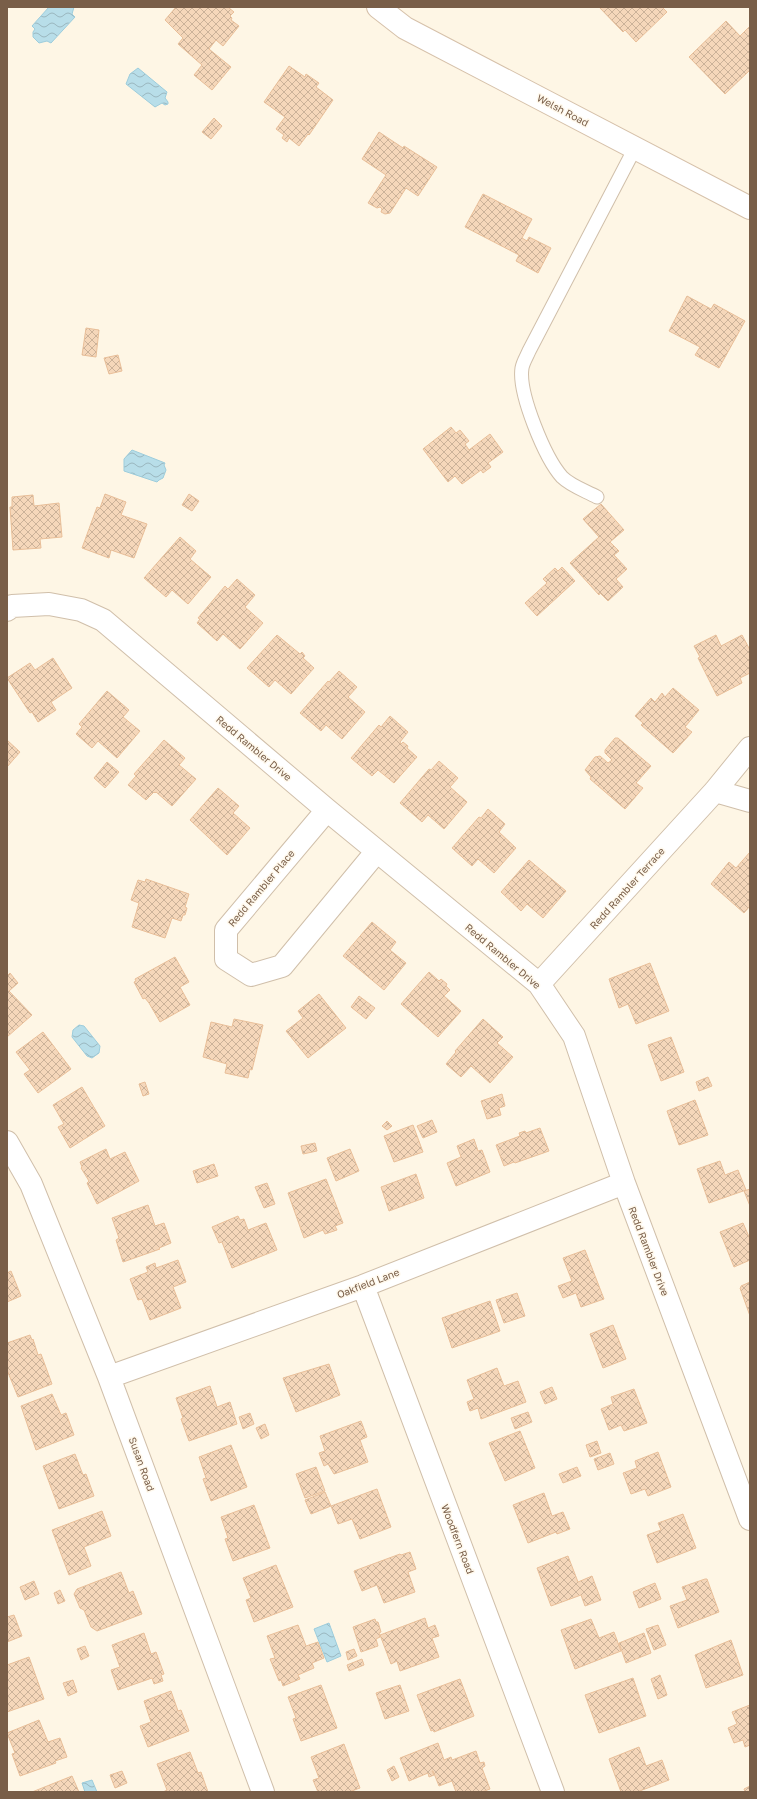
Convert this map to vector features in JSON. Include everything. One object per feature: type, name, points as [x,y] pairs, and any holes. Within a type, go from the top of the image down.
[{"type":"street","name":"Welsh Road","points":[[378,7],[406,28],[750,208]]},
{"type":"street","name":"Redd Rambler Drive","points":[[7,610],[12,606],[49,604],[81,610],[103,620],[327,810],[539,984],[574,1036],[624,1183],[750,1519]]},
{"type":"street","name":"Redd Rambler Terrace","points":[[539,984],[715,791],[750,748]]},
{"type":"street","points":[[715,791],[750,801]]},
{"type":"street","name":"Redd Rambler Place","points":[[327,810],[226,930],[226,959],[251,975],[282,966],[377,851]]},
{"type":"street","name":"Susan Road","points":[[7,1142],[31,1184],[109,1376],[263,1792]]},
{"type":"street","name":"Oakfield Lane","points":[[109,1376],[363,1286],[624,1183]]},
{"type":"street","name":"Woodfern Road","points":[[363,1286],[553,1792]]},
{"type":"lane","points":[[597,496],[563,478],[549,458],[534,422],[523,386],[522,368],[529,351],[636,148]]},
{"type":"water","points":[[49,7],[74,7],[72,14],[75,17],[51,43],[47,41],[39,43],[33,37],[33,32],[35,29],[32,26]]},
{"type":"water","points":[[138,68],[167,92],[165,98],[168,104],[165,105],[162,103],[155,107],[126,84],[130,74]]},
{"type":"water","points":[[132,450],[165,463],[164,465],[166,470],[163,478],[157,482],[124,471],[124,459]]},
{"type":"water","points":[[79,1025],[84,1026],[100,1046],[99,1053],[92,1058],[87,1056],[72,1037],[73,1030]]},
{"type":"water","points":[[329,1623],[341,1656],[327,1662],[314,1629]]},
{"type":"water","points":[[92,1780],[97,1792],[85,1792],[82,1783]]},
{"type":"building","points":[[176,7],[228,7],[234,12],[230,16],[232,18],[231,20],[239,26],[223,46],[216,40],[209,49],[231,67],[212,90],[194,75],[202,65],[178,44],[183,38],[165,20]]},
{"type":"building","points":[[599,7],[662,7],[667,12],[636,42],[625,30],[623,32]]},
{"type":"building","points":[[726,21],[740,36],[749,27],[750,28],[750,70],[725,94],[689,57]]},
{"type":"building","points":[[289,66],[305,77],[306,74],[319,83],[316,87],[333,100],[309,135],[308,134],[299,146],[289,138],[287,142],[282,138],[284,135],[276,129],[285,117],[264,102]]},
{"type":"building","points":[[214,118],[222,126],[211,139],[202,132]]},
{"type":"building","points":[[379,132],[403,148],[404,146],[437,167],[418,196],[406,188],[390,213],[385,214],[381,212],[382,209],[380,207],[377,208],[368,203],[386,175],[362,159]]},
{"type":"building","points":[[483,194],[532,219],[522,238],[527,241],[529,237],[551,248],[538,273],[516,261],[519,255],[465,227]]},
{"type":"building","points":[[687,296],[711,309],[714,304],[745,321],[719,368],[695,355],[700,347],[669,331]]},
{"type":"building","points":[[86,328],[99,330],[96,357],[82,355]]},
{"type":"building","points":[[118,355],[122,371],[109,374],[104,358]]},
{"type":"building","points":[[451,427],[456,433],[460,430],[469,441],[465,444],[469,450],[490,434],[503,452],[488,463],[491,467],[483,473],[481,470],[462,484],[455,476],[448,482],[423,449]]},
{"type":"building","points":[[105,494],[126,502],[121,515],[147,524],[134,558],[111,550],[109,558],[82,548],[97,507],[100,508]]},
{"type":"building","points":[[189,494],[199,501],[192,511],[182,505]]},
{"type":"building","points":[[33,495],[34,506],[59,503],[62,537],[40,539],[41,548],[13,550],[10,507],[12,507],[12,497]]},
{"type":"building","points":[[601,504],[624,530],[610,542],[619,551],[614,555],[627,569],[616,579],[623,587],[608,601],[600,593],[599,595],[570,563],[599,537],[583,519]]},
{"type":"building","points":[[180,537],[196,551],[190,559],[211,577],[188,604],[172,590],[166,597],[144,578]]},
{"type":"building","points":[[562,567],[575,581],[537,616],[525,603],[547,583],[543,579],[555,568],[558,571]]},
{"type":"building","points":[[237,579],[255,595],[245,607],[263,623],[240,649],[223,634],[217,641],[197,623],[200,619],[198,618],[225,586],[228,589]]},
{"type":"building","points":[[277,635],[300,654],[302,652],[305,656],[303,658],[314,668],[291,694],[275,680],[269,687],[247,668]]},
{"type":"building","points":[[716,635],[721,646],[742,635],[750,650],[750,673],[740,678],[742,683],[717,696],[698,658],[700,657],[694,646]]},
{"type":"building","points":[[53,658],[72,688],[51,702],[56,710],[38,722],[32,712],[30,713],[7,678],[30,663],[35,670]]},
{"type":"building","points":[[339,671],[357,687],[348,697],[365,712],[342,739],[326,725],[321,731],[300,713],[328,681],[329,682]]},
{"type":"building","points":[[673,688],[699,710],[685,727],[692,732],[673,753],[641,725],[643,723],[635,716],[651,698],[655,702],[662,693],[665,697]]},
{"type":"building","points":[[107,691],[129,710],[123,717],[140,731],[117,758],[98,741],[92,748],[76,734],[82,727],[79,724]]},
{"type":"building","points":[[390,716],[408,732],[400,742],[401,744],[403,742],[408,746],[407,748],[417,757],[394,783],[378,770],[372,776],[351,758],[379,725],[381,727]]},
{"type":"building","points":[[615,738],[618,738],[651,766],[636,783],[643,788],[625,809],[590,779],[591,777],[585,770],[595,757],[600,756],[608,763],[612,760],[605,753],[605,750]]},
{"type":"building","points":[[7,740],[20,752],[7,767]]},
{"type":"building","points":[[164,740],[185,758],[179,765],[196,779],[172,806],[156,792],[154,792],[146,800],[128,785],[136,776],[134,774]]},
{"type":"building","points":[[439,761],[458,778],[450,787],[467,802],[444,829],[428,815],[422,822],[400,803],[429,769],[431,770]]},
{"type":"building","points":[[107,762],[119,772],[105,788],[94,778]]},
{"type":"building","points":[[218,788],[239,806],[233,813],[250,828],[227,855],[190,820]]},
{"type":"building","points":[[488,809],[505,824],[499,832],[516,848],[494,873],[478,859],[472,866],[452,848]]},
{"type":"building","points":[[750,852],[750,906],[744,913],[711,884],[729,862],[736,868]]},
{"type":"building","points":[[529,860],[566,891],[543,918],[527,904],[521,911],[501,892]]},
{"type":"building","points":[[146,879],[189,894],[185,907],[187,908],[185,915],[183,915],[181,921],[172,918],[165,938],[132,927],[139,903],[131,900],[138,880],[145,882]]},
{"type":"building","points":[[372,922],[396,942],[390,950],[406,963],[384,990],[343,956]]},
{"type":"building","points":[[175,957],[189,982],[180,987],[190,1005],[160,1022],[149,1003],[145,998],[143,999],[134,982],[136,981],[135,979]]},
{"type":"building","points":[[650,963],[669,1011],[636,1024],[628,1004],[619,1008],[609,979]]},
{"type":"building","points":[[429,972],[439,981],[441,979],[447,984],[446,986],[450,990],[444,996],[461,1011],[438,1037],[401,1004]]},
{"type":"building","points":[[10,973],[18,983],[9,991],[32,1015],[7,1037],[7,976]]},
{"type":"building","points":[[319,994],[346,1028],[308,1058],[286,1031],[303,1018],[298,1011]]},
{"type":"building","points":[[359,996],[375,1008],[366,1019],[351,1007]]},
{"type":"building","points":[[234,1019],[263,1025],[252,1070],[250,1069],[248,1078],[225,1073],[227,1064],[203,1057],[211,1022],[232,1027]]},
{"type":"building","points":[[483,1019],[503,1037],[497,1043],[513,1057],[490,1083],[471,1066],[461,1077],[446,1064],[456,1052],[455,1051]]},
{"type":"building","points":[[43,1032],[71,1069],[38,1093],[24,1074],[30,1070],[16,1052]]},
{"type":"building","points":[[671,1037],[684,1072],[661,1081],[648,1045]]},
{"type":"building","points":[[708,1077],[712,1086],[699,1091],[696,1082]]},
{"type":"building","points":[[145,1082],[149,1094],[143,1096],[139,1084]]},
{"type":"building","points":[[82,1087],[105,1126],[70,1148],[58,1127],[64,1124],[53,1105]]},
{"type":"building","points":[[502,1094],[505,1106],[499,1108],[501,1115],[487,1119],[481,1101]]},
{"type":"building","points":[[695,1100],[708,1135],[679,1145],[667,1111]]},
{"type":"building","points":[[432,1120],[437,1132],[423,1138],[417,1126]]},
{"type":"building","points":[[387,1121],[392,1126],[387,1130],[382,1126]]},
{"type":"building","points":[[413,1125],[423,1152],[394,1162],[384,1136]]},
{"type":"building","points":[[540,1128],[549,1151],[504,1166],[496,1145],[520,1136],[519,1133],[525,1131],[526,1133]]},
{"type":"building","points":[[474,1139],[478,1151],[482,1150],[490,1172],[456,1186],[447,1163],[461,1157],[457,1146]]},
{"type":"building","points":[[315,1143],[317,1151],[303,1154],[301,1146]]},
{"type":"building","points":[[106,1149],[110,1159],[125,1152],[139,1181],[97,1204],[87,1183],[89,1181],[81,1168],[80,1162]]},
{"type":"building","points":[[350,1149],[359,1171],[336,1181],[327,1158]]},
{"type":"building","points":[[720,1161],[725,1175],[738,1170],[746,1190],[709,1203],[697,1169]]},
{"type":"building","points":[[214,1164],[218,1176],[197,1183],[193,1171]]},
{"type":"building","points":[[416,1174],[424,1198],[389,1211],[381,1187]]},
{"type":"building","points":[[326,1179],[343,1223],[335,1226],[337,1230],[325,1234],[323,1230],[304,1238],[288,1193]]},
{"type":"building","points":[[267,1183],[275,1204],[264,1208],[255,1187]]},
{"type":"building","points":[[750,1189],[750,1206],[744,1191]]},
{"type":"building","points":[[148,1205],[155,1226],[164,1223],[171,1243],[159,1248],[160,1249],[123,1262],[116,1240],[119,1238],[112,1218]]},
{"type":"building","points":[[238,1216],[240,1220],[244,1219],[248,1230],[266,1223],[277,1250],[232,1268],[222,1242],[219,1243],[212,1227]]},
{"type":"building","points":[[743,1223],[750,1239],[750,1260],[734,1267],[720,1232]]},
{"type":"building","points":[[585,1250],[604,1299],[581,1307],[576,1293],[563,1298],[558,1286],[572,1281],[563,1258]]},
{"type":"building","points":[[178,1260],[186,1282],[173,1287],[181,1308],[150,1320],[142,1299],[138,1300],[130,1279],[148,1272],[146,1267],[155,1263],[156,1268]]},
{"type":"building","points":[[11,1271],[21,1296],[7,1302],[7,1273]]},
{"type":"building","points":[[750,1282],[750,1316],[740,1288],[741,1286]]},
{"type":"building","points":[[517,1293],[525,1316],[504,1323],[496,1300]]},
{"type":"building","points":[[490,1301],[500,1331],[452,1348],[442,1318]]},
{"type":"building","points":[[613,1325],[626,1359],[603,1368],[590,1334]]},
{"type":"building","points":[[30,1335],[32,1340],[33,1339],[38,1355],[41,1354],[52,1384],[18,1397],[7,1370],[7,1343]]},
{"type":"building","points":[[329,1364],[340,1395],[296,1412],[283,1378]]},
{"type":"building","points":[[497,1368],[504,1386],[518,1381],[526,1402],[481,1419],[478,1408],[470,1411],[467,1402],[474,1399],[467,1380]]},
{"type":"building","points":[[210,1386],[217,1407],[230,1402],[237,1424],[189,1441],[181,1419],[183,1418],[176,1398]]},
{"type":"building","points":[[552,1387],[557,1399],[545,1404],[540,1392]]},
{"type":"building","points":[[634,1389],[647,1423],[624,1431],[621,1425],[609,1430],[601,1409],[613,1404],[611,1397]]},
{"type":"building","points":[[52,1394],[61,1415],[66,1413],[74,1435],[36,1450],[21,1406]]},
{"type":"building","points":[[528,1412],[532,1422],[515,1429],[511,1418]]},
{"type":"building","points":[[250,1413],[254,1424],[243,1429],[239,1417]]},
{"type":"building","points":[[361,1421],[367,1437],[360,1440],[368,1462],[334,1474],[328,1464],[324,1466],[319,1453],[325,1451],[320,1436]]},
{"type":"building","points":[[265,1424],[269,1435],[261,1439],[256,1428]]},
{"type":"building","points":[[520,1431],[535,1468],[505,1481],[489,1443]]},
{"type":"building","points":[[597,1441],[601,1453],[590,1457],[586,1445]]},
{"type":"building","points":[[231,1445],[247,1487],[211,1501],[203,1479],[206,1478],[199,1457]]},
{"type":"building","points":[[658,1452],[671,1487],[648,1496],[645,1489],[631,1494],[623,1473],[637,1468],[635,1461]]},
{"type":"building","points":[[610,1453],[614,1464],[598,1470],[594,1459]]},
{"type":"building","points":[[75,1454],[83,1475],[86,1474],[94,1496],[59,1509],[43,1466]]},
{"type":"building","points":[[316,1467],[325,1491],[305,1498],[296,1474]]},
{"type":"building","points":[[577,1467],[581,1476],[563,1483],[559,1474]]},
{"type":"building","points":[[377,1489],[391,1527],[360,1539],[352,1519],[338,1524],[331,1506]]},
{"type":"building","points":[[325,1492],[331,1506],[311,1514],[305,1500]]},
{"type":"building","points":[[544,1493],[552,1516],[563,1512],[570,1529],[557,1534],[556,1532],[528,1543],[513,1505]]},
{"type":"building","points":[[254,1505],[270,1548],[233,1561],[225,1539],[228,1538],[221,1517]]},
{"type":"building","points":[[102,1511],[111,1536],[84,1547],[91,1566],[69,1575],[52,1530]]},
{"type":"building","points":[[683,1514],[696,1548],[657,1563],[647,1535],[661,1530],[658,1523]]},
{"type":"building","points":[[410,1552],[416,1569],[408,1572],[415,1592],[384,1603],[377,1585],[362,1591],[354,1571],[400,1554]]},
{"type":"building","points":[[568,1556],[578,1582],[592,1576],[601,1600],[585,1606],[581,1595],[551,1606],[537,1568]]},
{"type":"building","points":[[276,1565],[293,1607],[254,1622],[246,1600],[251,1598],[243,1578]]},
{"type":"building","points":[[121,1572],[129,1593],[133,1591],[142,1614],[97,1631],[91,1627],[84,1610],[80,1608],[74,1594],[77,1589]]},
{"type":"building","points":[[707,1579],[719,1612],[678,1628],[670,1606],[687,1600],[682,1587]]},
{"type":"building","points":[[34,1581],[39,1594],[25,1600],[20,1587]]},
{"type":"building","points":[[655,1583],[661,1599],[639,1608],[633,1592]]},
{"type":"building","points":[[60,1590],[65,1601],[58,1604],[54,1593]]},
{"type":"building","points":[[14,1615],[22,1636],[7,1642],[7,1617]]},
{"type":"building","points":[[425,1618],[428,1628],[435,1625],[439,1636],[432,1638],[439,1657],[400,1671],[397,1661],[391,1664],[380,1635]]},
{"type":"building","points":[[375,1619],[376,1622],[378,1622],[381,1632],[379,1633],[380,1637],[376,1639],[378,1646],[361,1652],[353,1627]]},
{"type":"building","points":[[591,1619],[599,1638],[614,1632],[621,1651],[575,1669],[561,1630]]},
{"type":"building","points":[[298,1625],[306,1646],[318,1642],[324,1658],[312,1663],[314,1668],[298,1675],[300,1679],[283,1686],[281,1680],[279,1681],[270,1659],[275,1658],[267,1636]]},
{"type":"building","points":[[658,1625],[666,1645],[654,1650],[646,1629]]},
{"type":"building","points":[[144,1633],[151,1654],[156,1652],[164,1674],[161,1675],[163,1681],[154,1684],[152,1678],[118,1690],[111,1670],[120,1667],[112,1645]]},
{"type":"building","points":[[644,1633],[651,1653],[626,1663],[619,1643]]},
{"type":"building","points":[[731,1640],[743,1675],[706,1688],[695,1655]]},
{"type":"building","points":[[85,1646],[89,1656],[81,1660],[77,1649]]},
{"type":"building","points":[[354,1649],[357,1656],[348,1660],[346,1652]]},
{"type":"building","points":[[29,1657],[44,1699],[7,1712],[7,1665]]},
{"type":"building","points":[[362,1659],[364,1665],[349,1671],[347,1665]]},
{"type":"building","points":[[660,1675],[667,1695],[658,1699],[651,1679]]},
{"type":"building","points":[[633,1678],[646,1716],[599,1733],[585,1695]]},
{"type":"building","points":[[460,1679],[474,1716],[434,1732],[433,1730],[431,1731],[417,1695]]},
{"type":"building","points":[[73,1680],[77,1692],[68,1696],[63,1683]]},
{"type":"building","points":[[321,1685],[337,1728],[301,1741],[293,1719],[296,1718],[288,1697]]},
{"type":"building","points":[[400,1685],[409,1711],[385,1719],[376,1693]]},
{"type":"building","points":[[171,1691],[178,1711],[181,1710],[189,1731],[148,1747],[140,1726],[151,1722],[144,1701]]},
{"type":"building","points":[[750,1705],[750,1745],[745,1747],[743,1740],[734,1743],[728,1728],[737,1724],[732,1712]]},
{"type":"building","points":[[39,1720],[48,1742],[60,1738],[67,1757],[55,1761],[56,1763],[20,1776],[12,1754],[15,1753],[7,1733]]},
{"type":"building","points":[[438,1743],[444,1760],[451,1757],[452,1760],[476,1751],[480,1763],[484,1762],[485,1766],[482,1768],[490,1789],[482,1792],[456,1792],[452,1781],[439,1786],[433,1771],[434,1775],[429,1777],[428,1773],[409,1781],[400,1758]]},
{"type":"building","points":[[344,1744],[360,1788],[349,1792],[318,1792],[313,1780],[319,1778],[311,1757]]},
{"type":"building","points":[[639,1747],[646,1766],[662,1760],[669,1780],[637,1792],[621,1792],[609,1759]]},
{"type":"building","points":[[190,1752],[198,1773],[201,1772],[208,1792],[163,1792],[167,1790],[157,1764]]},
{"type":"building","points":[[394,1766],[399,1777],[392,1781],[387,1770]]},
{"type":"building","points":[[122,1771],[127,1783],[115,1788],[110,1775]]},
{"type":"building","points":[[72,1776],[79,1792],[32,1792]]},
{"type":"building","points":[[750,1786],[750,1792],[745,1792],[744,1789]]}]
